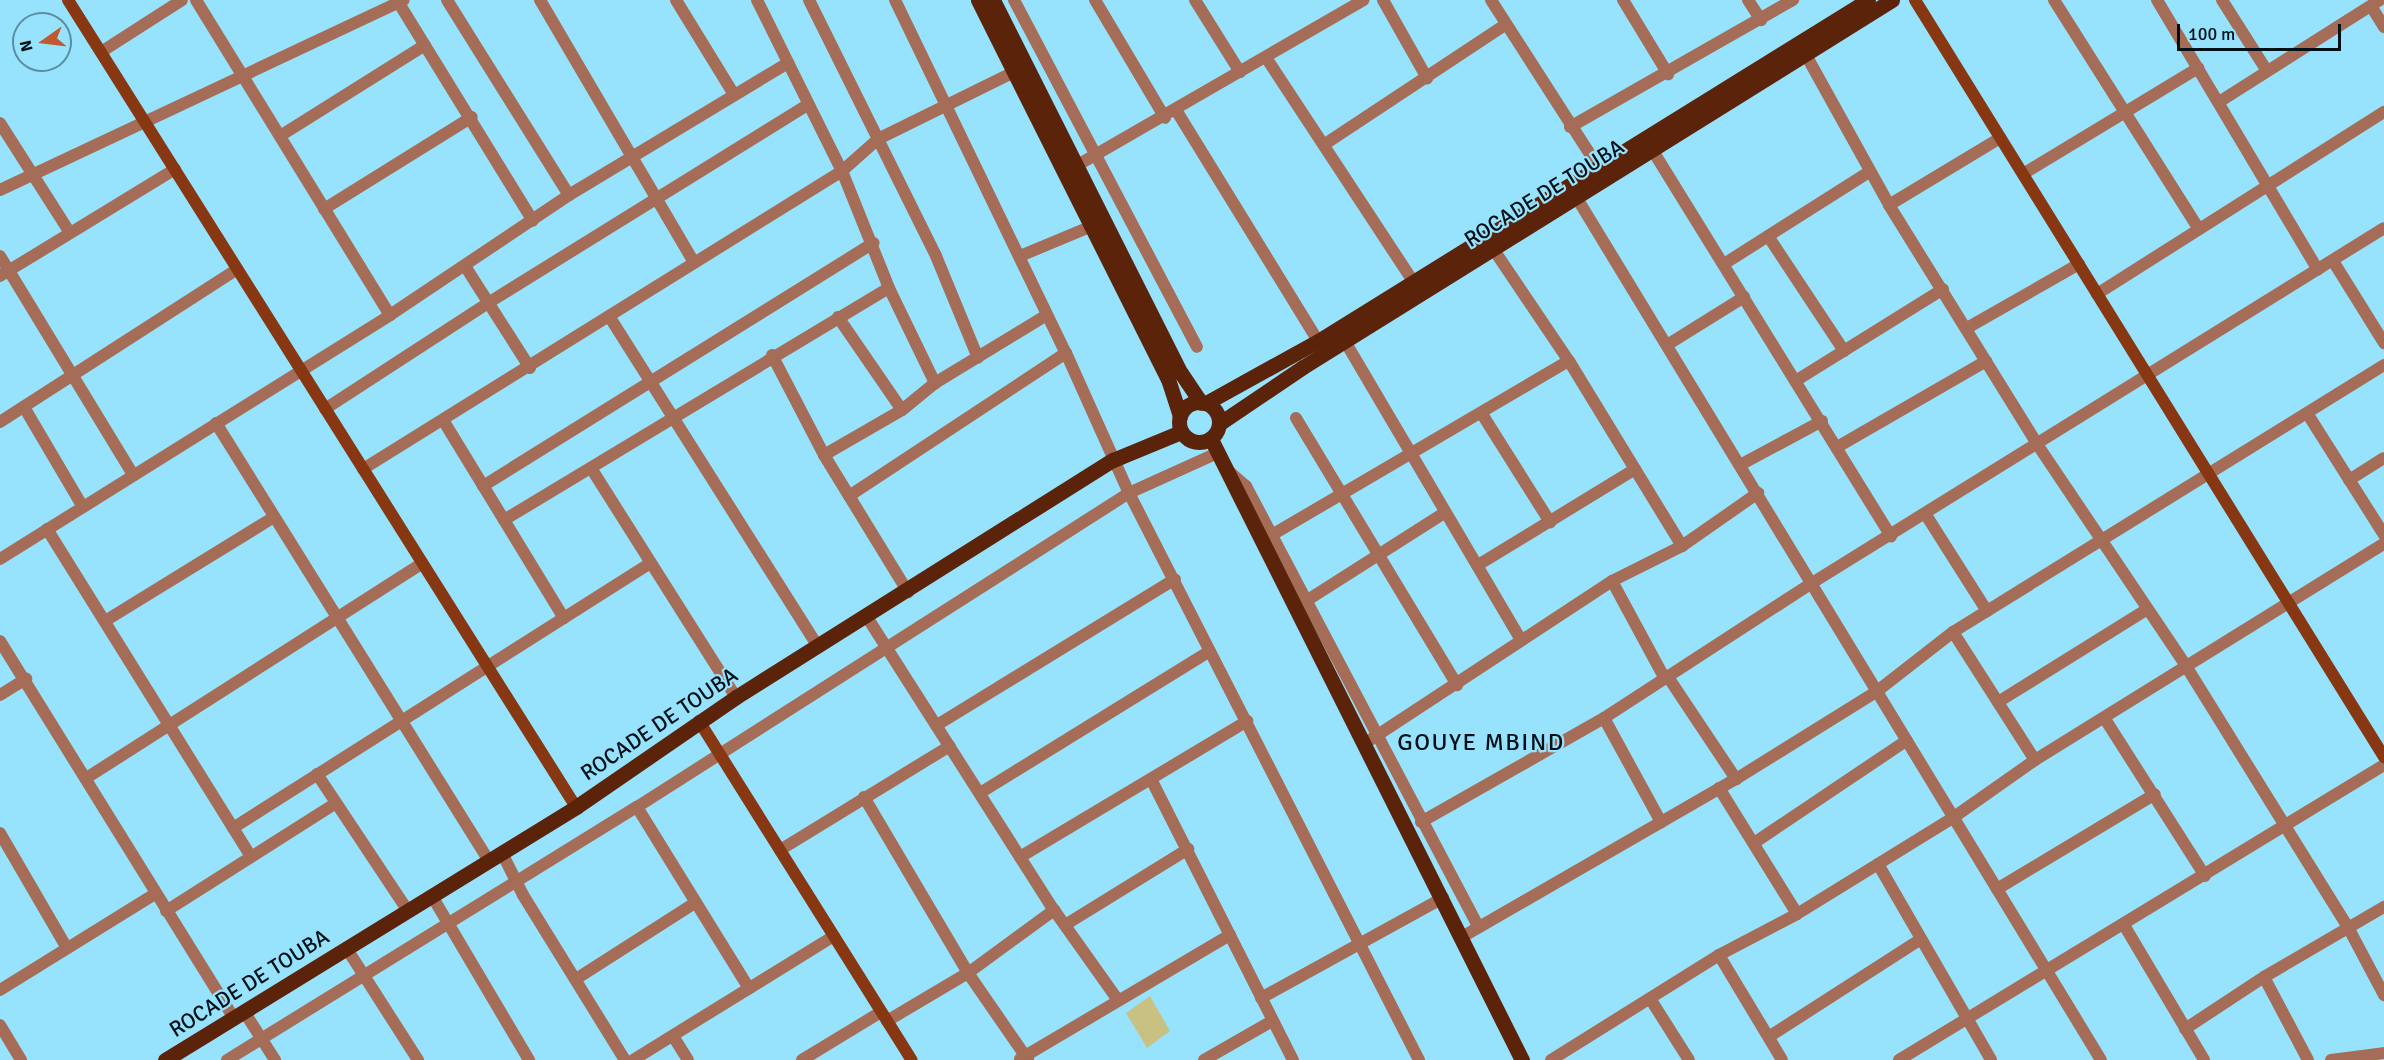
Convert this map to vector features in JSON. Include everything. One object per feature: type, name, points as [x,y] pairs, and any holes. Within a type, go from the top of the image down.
[{"type":"main road","points":[[978,0],[1016,71],[1168,379],[1180,416],[1181,432],[1193,442],[1214,446]]},
{"type":"main road","points":[[993,0],[1181,373],[1203,403],[1218,413],[1220,423],[1214,446],[1266,538],[1371,740],[1443,898],[1522,1060]]},
{"type":"main road","name":"ROCADE DE TOUBA","points":[[1203,403],[1318,341],[1413,281],[1574,192],[1653,152],[1868,0]]},
{"type":"main road","name":"ROCADE DE TOUBA","points":[[1220,423],[1494,250],[1574,192],[1599,168],[1803,48],[1892,0]]},
{"type":"main road","points":[[1180,416],[1189,406],[1203,403]]},
{"type":"main road","name":"ROCADE DE TOUBA","points":[[165,1060],[240,1016],[576,807],[699,721],[908,592],[1113,460],[1181,432]]},
{"type":"street","points":[[68,0],[576,807]]},
{"type":"street","points":[[101,52],[182,0]]},
{"type":"street","points":[[196,0],[390,315]]},
{"type":"street","points":[[447,0],[568,195]]},
{"type":"street","points":[[540,0],[634,156],[694,262]]},
{"type":"street","points":[[676,0],[733,93]]},
{"type":"street","points":[[757,0],[807,105],[842,171],[873,243],[889,288],[935,382]]},
{"type":"street","points":[[809,0],[936,256],[978,358]]},
{"type":"street","points":[[895,0],[1020,256],[1129,493],[1419,1060]]},
{"type":"street","points":[[1014,0],[1197,347]]},
{"type":"street","points":[[1095,0],[1165,117]]},
{"type":"street","points":[[1195,0],[1240,72]]},
{"type":"street","points":[[1076,166],[1096,157],[1240,72],[1267,59],[1364,0]]},
{"type":"street","points":[[1383,0],[1427,78]]},
{"type":"street","points":[[1491,0],[1569,127],[1599,168]]},
{"type":"street","points":[[1623,0],[1668,74]]},
{"type":"street","points":[[1748,0],[1761,20]]},
{"type":"street","points":[[1569,127],[1668,74],[1793,0]]},
{"type":"street","points":[[1915,0],[2384,757]]},
{"type":"street","points":[[2054,0],[2199,229]]},
{"type":"street","points":[[2222,0],[2267,71]]},
{"type":"street","points":[[0,190],[400,1],[533,221]]},
{"type":"street","points":[[2161,2],[2318,270]]},
{"type":"street","points":[[2219,102],[2375,3],[2384,27]]},
{"type":"street","points":[[1325,144],[1506,24]]},
{"type":"street","points":[[280,136],[425,45]]},
{"type":"street","points":[[1803,48],[1889,205],[2100,542],[2186,666],[2349,929],[2384,995]]},
{"type":"street","points":[[1267,59],[1413,281]]},
{"type":"street","points":[[0,559],[390,315],[533,221],[568,195],[733,93],[788,63]]},
{"type":"street","points":[[2023,174],[2198,68]]},
{"type":"street","points":[[363,469],[530,368],[694,262],[842,171],[878,139],[1016,71]]},
{"type":"street","points":[[326,409],[488,303],[807,105]]},
{"type":"street","points":[[1176,110],[1318,341]]},
{"type":"street","points":[[2097,294],[2384,112]]},
{"type":"street","points":[[324,208],[472,117]]},
{"type":"street","points":[[0,123],[70,233]]},
{"type":"street","points":[[1889,205],[2000,138]]},
{"type":"street","points":[[1653,152],[1839,446],[1891,536]]},
{"type":"street","points":[[4,273],[175,169]]},
{"type":"street","points":[[1724,264],[1869,172]]},
{"type":"street","points":[[1574,192],[2101,1060]]},
{"type":"street","points":[[1020,256],[1092,226]]},
{"type":"street","points":[[1421,822],[1604,718],[1812,583],[1926,515],[2384,228]]},
{"type":"street","points":[[1768,236],[1844,351]]},
{"type":"street","points":[[483,486],[873,243]]},
{"type":"street","points":[[1494,250],[1569,361],[1682,546]]},
{"type":"street","points":[[0,256],[4,273],[74,377],[133,475]]},
{"type":"street","points":[[2333,261],[2384,343]]},
{"type":"street","points":[[1967,328],[2079,264]]},
{"type":"street","points":[[465,266],[530,368]]},
{"type":"street","points":[[0,422],[74,377],[237,269]]},
{"type":"street","points":[[504,520],[772,356],[889,288]]},
{"type":"street","points":[[1797,380],[1943,289]]},
{"type":"street","points":[[1667,345],[1743,297]]},
{"type":"street","points":[[824,455],[902,410],[935,382],[1047,315]]},
{"type":"street","points":[[609,316],[818,647]]},
{"type":"street","points":[[838,317],[902,410]]},
{"type":"street","points":[[1346,343],[1444,513],[1521,640]]},
{"type":"street","points":[[849,496],[1066,353]]},
{"type":"street","points":[[772,356],[824,455],[908,592]]},
{"type":"street","points":[[1479,927],[1421,822],[1371,740],[1306,601],[1266,538],[1409,453],[1482,414],[1569,361]]},
{"type":"street","points":[[1839,446],[1986,361]]},
{"type":"street","points":[[1462,937],[1736,779],[1876,692],[1953,633],[1987,611],[2384,365]]},
{"type":"street","points":[[24,407],[83,507]]},
{"type":"street","points":[[2307,413],[2384,535]]},
{"type":"street","points":[[1482,414],[1550,522]]},
{"type":"street","points":[[1296,418],[1456,685]]},
{"type":"street","points":[[443,420],[564,618]]},
{"type":"street","points":[[1740,465],[1822,421]]},
{"type":"street","points":[[216,423],[402,720],[515,882],[625,1060]]},
{"type":"street","points":[[227,1060],[636,807],[718,751],[888,647],[1129,493],[1214,446]]},
{"type":"street","points":[[2349,480],[2384,458]]},
{"type":"street","points":[[591,468],[736,698]]},
{"type":"street","points":[[1478,566],[1635,469]]},
{"type":"street","points":[[1371,740],[1612,581],[1682,546],[1758,493]]},
{"type":"street","points":[[1306,601],[1444,513]]},
{"type":"street","points":[[1926,515],[1987,611]]},
{"type":"street","points":[[105,621],[274,517]]},
{"type":"street","points":[[47,529],[251,857]]},
{"type":"street","points":[[1551,1060],[1651,1000],[1719,955],[1797,914],[1954,817],[2035,760],[2105,719],[2186,666],[2384,544]]},
{"type":"street","points":[[88,777],[422,563]]},
{"type":"street","points":[[233,828],[650,563]]},
{"type":"street","points":[[938,725],[1175,579]]},
{"type":"street","points":[[1612,581],[1666,678],[1736,779]]},
{"type":"street","points":[[1998,702],[2146,610]]},
{"type":"street","points":[[867,617],[1054,910],[1118,1000]]},
{"type":"street","points":[[1953,633],[2035,760]]},
{"type":"street","points":[[0,641],[88,777],[155,894],[240,1016],[275,1060]]},
{"type":"street","points":[[980,793],[1210,651]]},
{"type":"street","points":[[0,695],[26,679]]},
{"type":"street","points":[[1604,718],[1661,822]]},
{"type":"street","points":[[2105,719],[2155,794],[2205,876]]},
{"type":"street","points":[[699,721],[912,1060]]},
{"type":"street","points":[[1020,857],[1152,781],[1247,721]]},
{"type":"street","points":[[1754,843],[1907,740]]},
{"type":"street","points":[[780,850],[950,746]]},
{"type":"street","points":[[1899,1060],[1970,1020],[2384,765]]},
{"type":"street","points":[[317,774],[408,911]]},
{"type":"street","points":[[1152,781],[1293,1060]]},
{"type":"street","points":[[1719,788],[1797,914]]},
{"type":"street","points":[[1997,889],[2155,794]]},
{"type":"street","points":[[864,797],[968,972],[1024,1059],[1118,1000],[1230,935]]},
{"type":"street","points":[[166,910],[336,803]]},
{"type":"street","points":[[636,807],[749,988]]},
{"type":"street","points":[[0,833],[67,948]]},
{"type":"street","points":[[1065,925],[1188,849]]},
{"type":"street","points":[[1878,864],[1991,1060]]},
{"type":"street","points":[[0,990],[155,894]]},
{"type":"street","points":[[432,896],[529,1060]]},
{"type":"street","points":[[1261,998],[1443,898]]},
{"type":"street","points":[[576,979],[695,903]]},
{"type":"street","points":[[2186,1029],[2264,977],[2384,907]]},
{"type":"street","points":[[802,1060],[968,972],[1054,910]]},
{"type":"street","points":[[2124,925],[2204,1060]]},
{"type":"street","points":[[633,1060],[834,936]]},
{"type":"street","points":[[1770,1036],[1921,939]]},
{"type":"street","points":[[347,949],[418,1060]]},
{"type":"street","points":[[1719,955],[1770,1036],[1782,1060]]},
{"type":"street","points":[[2264,977],[2308,1060]]},
{"type":"street","points":[[1651,1000],[1689,1060]]},
{"type":"street","points":[[1204,1060],[1272,1021]]},
{"type":"street","points":[[0,1025],[21,1060]]},
{"type":"street","points":[[673,1036],[688,1060]]},
{"type":"street","points":[[2331,1060],[2384,1053]]},
{"type":"shaded area","points":[[1150,996],[1170,1031],[1147,1048],[1126,1013]]},
{"type":"district","name":"GOUYE MBIND","points":[[1481,743]]}]
